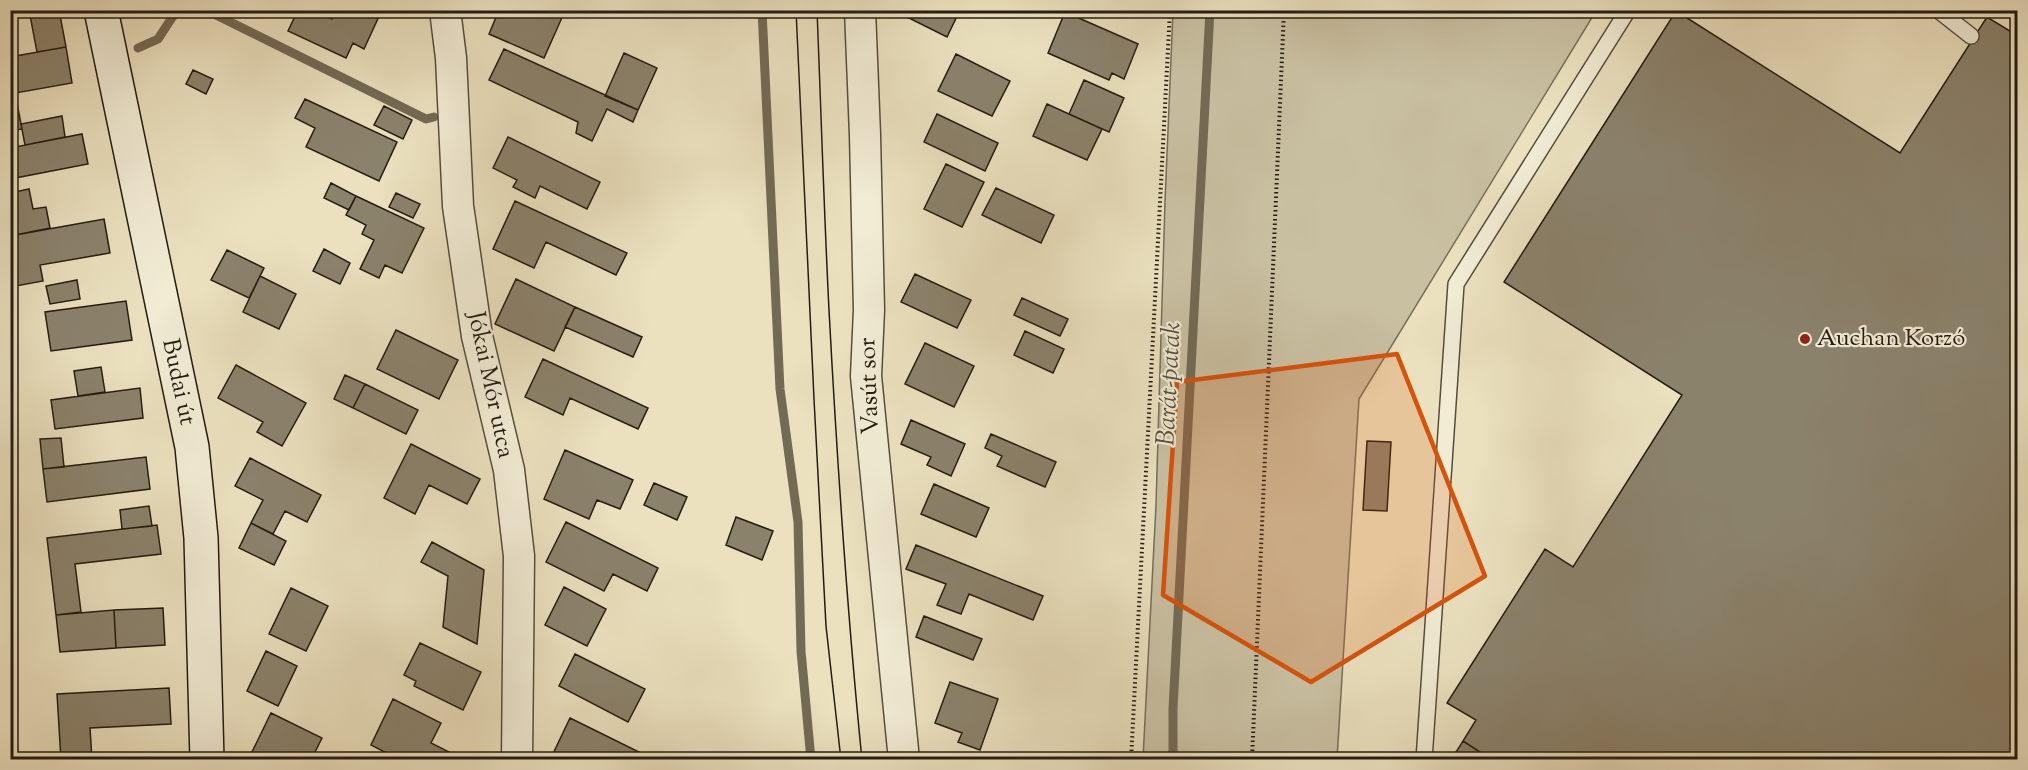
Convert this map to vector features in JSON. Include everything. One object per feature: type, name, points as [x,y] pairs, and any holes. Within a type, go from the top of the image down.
[{"type":"main road","name":"Budai út","points":[[100,10],[192,447],[201,538],[207,759]]},
{"type":"street","name":"Jókai Mór utca","points":[[445,10],[451,58],[458,206],[477,336],[509,470],[519,556],[517,759]]},
{"type":"street","name":"Vasút sor","points":[[860,10],[869,310],[866,376],[904,759]]},
{"type":"lane","points":[[1424,759],[1456,284],[1628,10]]},
{"type":"lane","points":[[1938,10],[1971,36]]},
{"type":"path","points":[[1131,759],[1170,10]]},
{"type":"path","points":[[1252,759],[1284,10]]},
{"type":"highlighted area","points":[[1397,354],[1485,576],[1311,682],[1163,595],[1177,382]]},
{"type":"shaded area","points":[[1173,11],[1596,11],[1359,399],[1337,759],[1143,759],[1156,505]]},
{"type":"building","points":[[29,10],[59,10],[66,47],[37,52]]},
{"type":"building","points":[[298,10],[314,10],[332,19],[336,10],[378,10],[381,12],[364,49],[353,43],[346,58],[288,31]]},
{"type":"building","points":[[499,10],[557,10],[564,13],[544,58],[489,34]]},
{"type":"building","points":[[893,10],[960,10],[947,37]]},
{"type":"building","name":"Auchan Korzó","points":[[1676,11],[1900,153],[1987,17],[2018,36],[2018,760],[1492,760],[1463,741],[1476,720],[1447,703],[1545,549],[1573,567],[1682,395],[1504,282]]},
{"type":"building","points":[[1065,12],[1138,44],[1124,79],[1112,73],[1109,80],[1048,53]]},
{"type":"building","points":[[66,47],[72,83],[15,93],[22,129],[10,131],[10,57]]},
{"type":"building","points":[[504,49],[638,110],[633,122],[607,109],[592,141],[576,133],[578,122],[489,80]]},
{"type":"building","points":[[624,53],[657,68],[638,110],[605,96]]},
{"type":"building","points":[[956,54],[1010,81],[992,116],[938,91]]},
{"type":"building","points":[[193,70],[213,79],[206,94],[186,84]]},
{"type":"building","points":[[1084,80],[1124,98],[1109,132],[1069,114]]},
{"type":"building","points":[[305,99],[397,142],[379,181],[306,147],[315,128],[295,118]]},
{"type":"building","points":[[1047,104],[1102,129],[1087,160],[1033,136]]},
{"type":"building","points":[[384,106],[412,120],[403,139],[374,125]]},
{"type":"building","points":[[937,114],[998,143],[985,171],[924,142]]},
{"type":"building","points":[[62,116],[65,137],[25,145],[21,124]]},
{"type":"building","points":[[82,134],[88,164],[10,179],[10,148]]},
{"type":"building","points":[[508,137],[600,182],[587,209],[540,186],[535,198],[513,187],[517,180],[493,168]]},
{"type":"building","points":[[946,164],[984,182],[962,227],[924,209]]},
{"type":"building","points":[[331,183],[356,196],[349,210],[324,198]]},
{"type":"building","points":[[996,188],[1054,215],[1041,243],[982,215]]},
{"type":"building","points":[[29,189],[33,209],[46,207],[50,228],[10,236],[10,193]]},
{"type":"building","points":[[396,193],[420,204],[413,218],[389,207]]},
{"type":"building","points":[[356,196],[424,228],[402,273],[385,265],[379,278],[360,269],[374,240],[362,234],[366,225],[346,215]]},
{"type":"building","points":[[515,201],[627,253],[616,275],[546,242],[534,268],[493,249]]},
{"type":"building","points":[[104,219],[110,253],[40,265],[43,281],[16,286],[10,253],[10,236]]},
{"type":"building","points":[[324,249],[350,263],[340,284],[313,271]]},
{"type":"building","points":[[227,250],[264,268],[249,298],[211,280]]},
{"type":"building","points":[[915,274],[971,300],[957,328],[901,302]]},
{"type":"building","points":[[260,276],[296,294],[279,329],[243,312]]},
{"type":"building","points":[[516,279],[575,307],[554,351],[495,324]]},
{"type":"building","points":[[77,280],[80,299],[50,304],[46,286]]},
{"type":"building","points":[[1022,298],[1068,319],[1060,336],[1014,315]]},
{"type":"building","points":[[126,301],[132,340],[51,351],[45,312]]},
{"type":"building","points":[[575,307],[642,337],[633,357],[565,327]]},
{"type":"building","points":[[396,330],[458,360],[439,399],[377,369]]},
{"type":"building","points":[[1025,331],[1064,349],[1053,373],[1014,355]]},
{"type":"building","points":[[925,343],[974,366],[954,407],[905,384]]},
{"type":"building","points":[[543,359],[648,408],[638,429],[570,398],[563,415],[525,397]]},
{"type":"building","points":[[236,365],[306,403],[282,446],[257,432],[263,422],[218,398]]},
{"type":"building","points":[[101,367],[105,392],[78,396],[74,371]]},
{"type":"building","points":[[345,375],[365,384],[353,408],[334,399]]},
{"type":"building","points":[[365,384],[418,410],[406,434],[353,408]]},
{"type":"building","points":[[140,388],[143,418],[55,429],[51,400]]},
{"type":"building","points":[[911,420],[965,444],[951,476],[927,465],[931,457],[901,444]]},
{"type":"building","points":[[991,434],[1056,462],[1045,487],[997,466],[1002,456],[985,448]]},
{"type":"building","points":[[61,438],[64,467],[43,469],[40,439]]},
{"type":"building","points":[[1367,441],[1391,442],[1387,511],[1363,510]]},
{"type":"building","points":[[411,444],[480,479],[467,504],[429,485],[415,514],[384,498]]},
{"type":"building","points":[[565,450],[633,480],[620,509],[597,500],[589,519],[544,499]]},
{"type":"building","points":[[146,457],[150,489],[47,502],[43,469]]},
{"type":"building","points":[[250,458],[321,495],[307,522],[285,511],[273,534],[251,523],[263,500],[235,486]]},
{"type":"building","points":[[654,483],[687,497],[677,520],[644,505]]},
{"type":"building","points":[[934,484],[989,508],[976,537],[921,514]]},
{"type":"building","points":[[149,506],[152,526],[122,529],[120,510]]},
{"type":"building","points":[[736,517],[773,531],[762,560],[726,545]]},
{"type":"building","points":[[566,522],[658,568],[647,591],[613,574],[604,591],[546,562]]},
{"type":"building","points":[[251,523],[286,541],[274,565],[239,548]]},
{"type":"building","points":[[157,525],[161,554],[75,564],[81,612],[56,615],[47,538]]},
{"type":"building","points":[[432,542],[484,570],[477,644],[443,627],[448,576],[421,562]]},
{"type":"building","points":[[916,545],[1043,596],[1033,620],[969,594],[961,614],[937,605],[946,584],[906,569]]},
{"type":"building","points":[[564,587],[606,609],[587,646],[545,625]]},
{"type":"building","points":[[291,588],[328,606],[306,651],[269,634]]},
{"type":"building","points":[[163,608],[165,645],[116,648],[114,610]]},
{"type":"building","points":[[114,610],[116,648],[60,652],[56,615]]},
{"type":"building","points":[[924,616],[982,639],[973,660],[916,637]]},
{"type":"building","points":[[420,643],[481,672],[463,710],[414,686],[416,681],[404,675]]},
{"type":"building","points":[[266,651],[297,666],[278,706],[247,691]]},
{"type":"building","points":[[575,654],[645,689],[628,722],[559,686]]},
{"type":"building","points":[[950,682],[998,699],[980,750],[958,742],[962,733],[935,723]]},
{"type":"building","points":[[169,688],[171,724],[90,728],[92,759],[61,760],[57,694]]},
{"type":"building","points":[[393,699],[441,723],[431,743],[455,755],[452,760],[400,760],[371,745]]},
{"type":"building","points":[[271,713],[322,738],[311,760],[268,760],[252,752]]},
{"type":"building","points":[[570,718],[655,760],[550,760]]},
{"type":"building","points":[[1463,741],[1492,760],[1451,760]]},
{"type":"waterway","points":[[138,48],[158,39],[177,10]]},
{"type":"waterway","points":[[206,10],[426,119],[434,117]]},
{"type":"waterway","points":[[762,10],[780,389],[798,522],[801,651],[811,760]]},
{"type":"waterway","name":"Barát-patak","points":[[1173,760],[1173,709],[1210,10]]},
{"type":"tram line","points":[[796,10],[826,626],[841,760]]},
{"type":"tram line","points":[[817,10],[835,422],[862,760]]},
{"type":"place","name":"Auchan Korzó","points":[[1805,339]]}]
